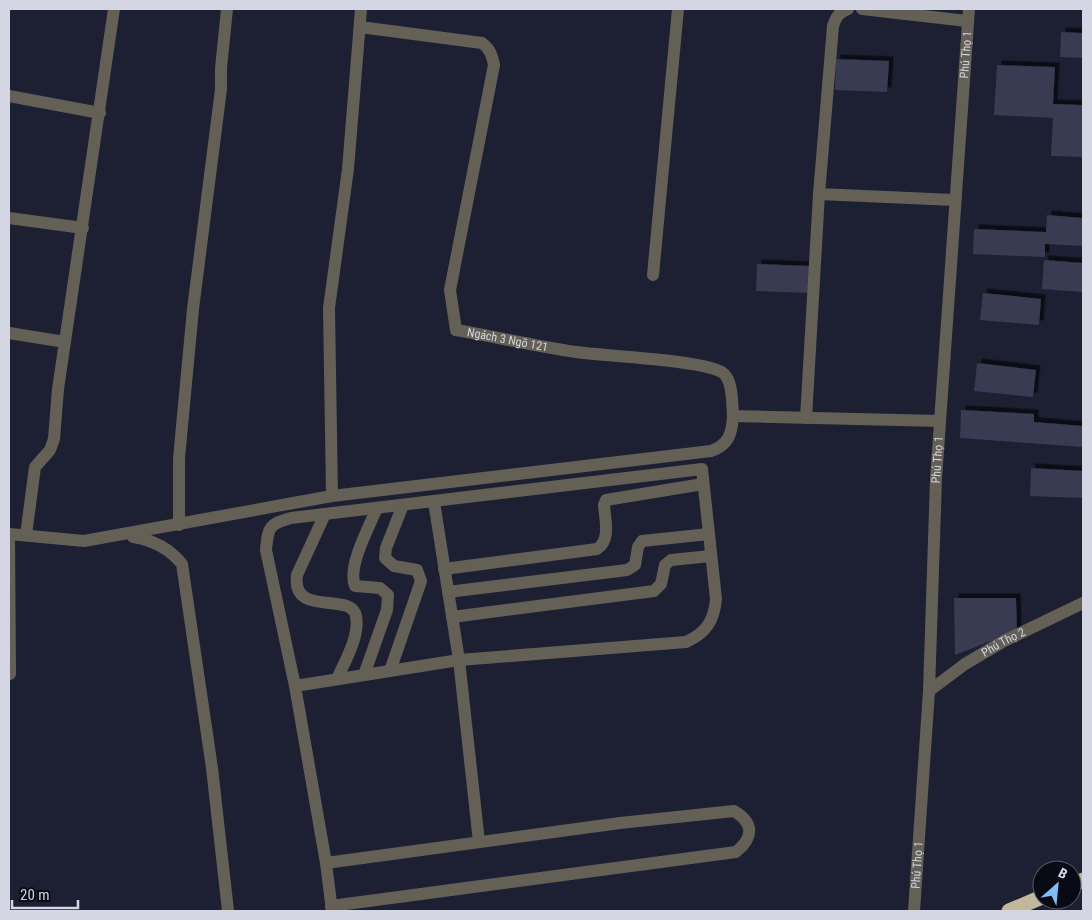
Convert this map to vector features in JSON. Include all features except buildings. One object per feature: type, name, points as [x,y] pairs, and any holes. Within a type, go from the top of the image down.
[{"type":"highway","points":[[1009,911],[1032,902]]},
{"type":"street","points":[[26,535],[35,468],[50,450],[54,439],[65,342],[114,9]]},
{"type":"street","points":[[179,525],[179,458],[193,310],[221,89],[221,68],[227,9]]},
{"type":"street","points":[[332,496],[329,308],[348,169],[361,9]]},
{"type":"street","points":[[653,275],[678,9]]},
{"type":"street","points":[[806,418],[819,194],[833,26],[836,17],[842,11],[848,9]]},
{"type":"street","points":[[862,9],[968,15]]},
{"type":"street","name":"Phú Thọ 1","points":[[914,911],[929,691],[940,421],[968,15]]},
{"type":"street","name":"Ngách 3 Ngõ 121","points":[[360,27],[482,43],[493,57],[494,65],[450,290],[456,330],[577,352],[683,364],[717,370],[725,374],[729,380],[733,416]]},
{"type":"street","points":[[9,96],[100,113]]},
{"type":"street","points":[[819,194],[954,200]]},
{"type":"street","points":[[9,218],[83,228]]},
{"type":"street","points":[[9,334],[65,342]]},
{"type":"street","points":[[10,674],[9,534],[84,541],[332,496],[711,451],[727,442],[732,429],[733,416],[940,421]]},
{"type":"street","points":[[295,686],[459,660],[686,642],[698,637],[709,626],[715,613],[716,599],[702,469],[291,518],[272,524],[268,533],[266,550],[295,686],[326,863],[331,909],[736,852],[747,844],[750,832],[745,818],[734,811],[326,863]]},
{"type":"street","points":[[444,569],[597,549],[603,545],[606,539],[604,505],[606,500],[703,484]]},
{"type":"street","points":[[434,502],[459,660],[479,842]]},
{"type":"street","points":[[390,671],[422,581],[417,570],[394,566],[385,558],[386,548],[403,505]]},
{"type":"street","points":[[364,675],[388,605],[388,595],[385,591],[374,587],[359,588],[354,582],[355,563],[377,508]]},
{"type":"street","points":[[324,514],[297,575],[296,582],[302,595],[308,598],[343,604],[351,608],[356,615],[356,634],[337,679]]},
{"type":"street","points":[[448,592],[628,570],[634,565],[638,546],[642,541],[709,534]]},
{"type":"street","points":[[118,535],[148,539],[172,552],[182,564],[212,768],[228,911]]},
{"type":"street","points":[[452,617],[654,591],[661,584],[665,565],[671,560],[711,556]]},
{"type":"street","name":"Phú Thọ 2","points":[[929,691],[965,664],[1004,641],[1083,603]]}]
